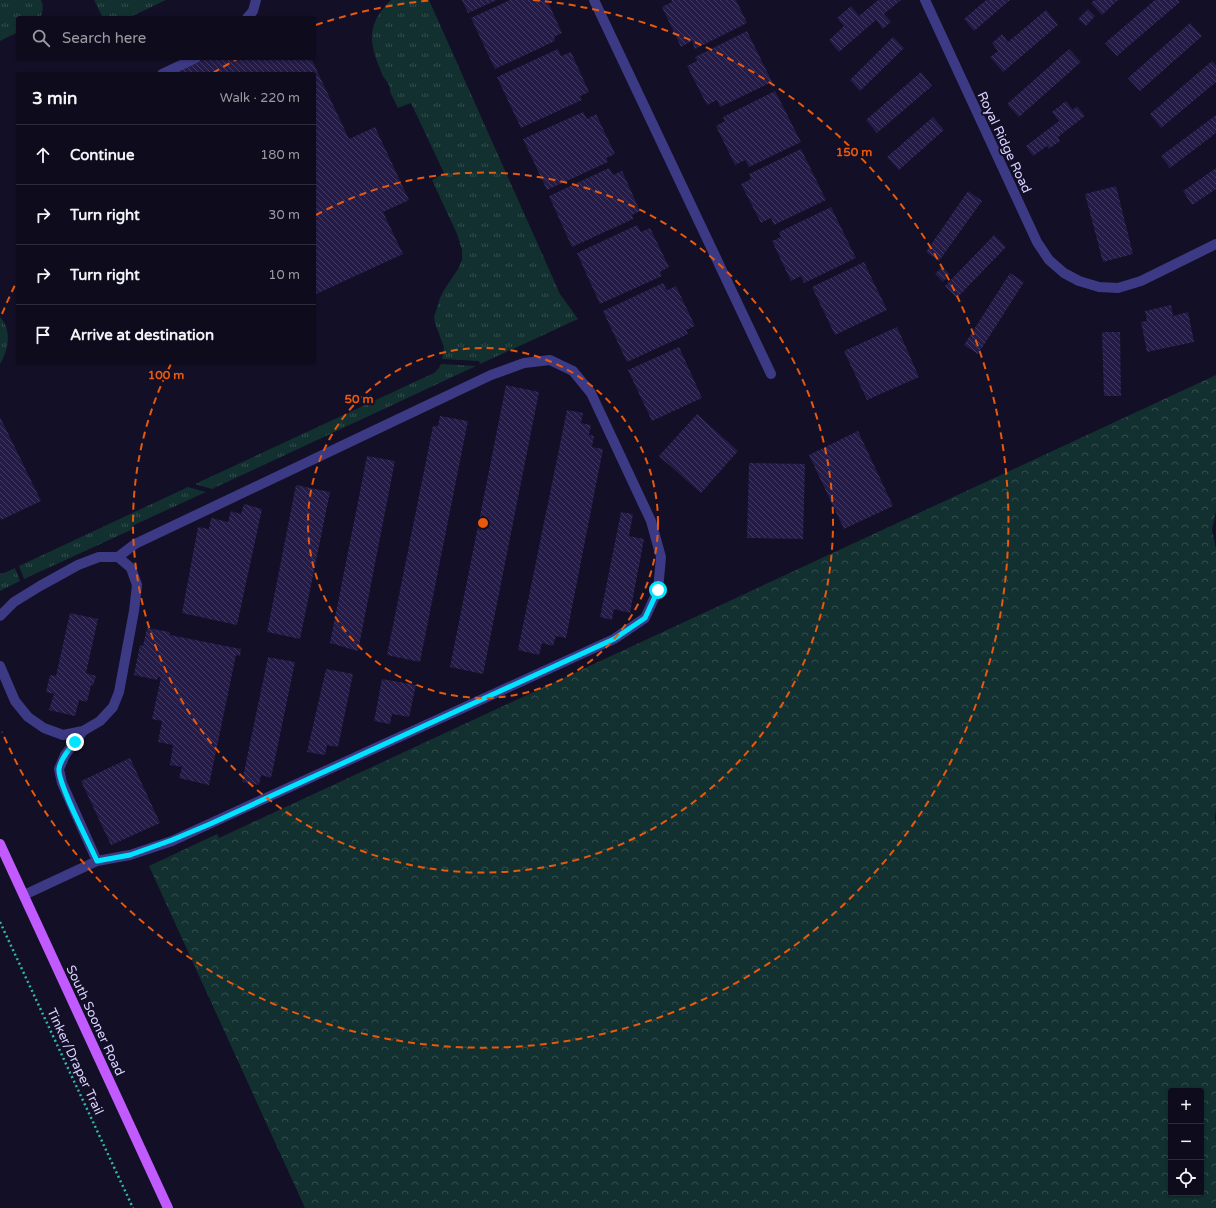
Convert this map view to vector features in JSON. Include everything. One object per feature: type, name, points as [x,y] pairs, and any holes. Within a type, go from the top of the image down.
[{"type":"main road","name":"South Sooner Road","points":[[0,844],[168,1208]]},
{"type":"street","points":[[249,16],[253,11],[256,0]]},
{"type":"street","points":[[594,0],[771,374]]},
{"type":"street","name":"Royal Ridge Road","points":[[925,0],[1037,242],[1049,260],[1064,273],[1079,281],[1099,288],[1118,288],[1140,281],[1216,244]]},
{"type":"street","points":[[166,72],[192,60]]},
{"type":"street","points":[[0,616],[14,602],[78,565],[99,557],[118,557],[135,544],[491,375],[524,363],[550,360],[573,371],[591,393],[651,522],[661,557],[658,590],[645,618],[614,639],[184,835],[130,855],[97,861],[24,895]]},
{"type":"street","points":[[97,861],[62,783],[59,769],[65,755],[83,731],[100,720],[112,707],[119,692],[134,612],[137,585],[131,568],[118,557]]},
{"type":"street","points":[[0,666],[15,701],[28,716],[44,728],[63,735],[83,731]]},
{"type":"path","name":"Tinker/Draper Trail","points":[[0,922],[134,1208]]},
{"type":"green space","points":[[0,0],[41,0],[43,7],[41,16],[16,16],[16,33],[0,41]]},
{"type":"green space","points":[[94,0],[166,0],[132,16],[102,16]]},
{"type":"green space","points":[[391,0],[429,0],[560,294],[578,319],[480,364],[479,361],[442,359],[444,348],[434,317],[440,298],[462,260],[462,250],[457,234],[432,180],[444,173],[411,103],[398,108],[390,92],[389,85],[378,65],[375,55],[372,36],[373,27],[383,9]]},
{"type":"green space","points":[[0,317],[4,322],[8,334],[8,340],[0,364]]},
{"type":"green space","points":[[441,364],[476,366],[212,489],[195,484],[434,373]]},
{"type":"green space","points":[[1216,375],[1216,511],[1212,530],[1216,549],[1216,1208],[305,1208],[149,866],[217,834],[219,838]]},
{"type":"green space","points":[[188,487],[206,492],[132,526],[133,529],[24,579],[19,566]]},
{"type":"green space","points":[[15,568],[20,581],[0,591],[0,573],[4,573]]},
{"type":"building","points":[[462,0],[497,0],[468,13]]},
{"type":"building","points":[[510,0],[547,0],[562,33],[554,37],[555,41],[495,69],[471,18]]},
{"type":"building","points":[[671,0],[736,0],[747,23],[695,49],[692,41],[681,47],[662,7],[672,2]]},
{"type":"building","points":[[878,0],[901,0],[884,14],[891,22],[883,29],[876,20],[839,52],[829,40],[844,26],[837,18],[851,6],[859,16]]},
{"type":"building","points":[[986,0],[1010,0],[974,31],[964,19]]},
{"type":"building","points":[[1094,0],[1118,0],[1102,15],[1091,3]]},
{"type":"building","points":[[1155,0],[1178,0],[1180,2],[1117,56],[1105,43]]},
{"type":"building","points":[[1088,9],[1095,16],[1086,26],[1078,19]]},
{"type":"building","points":[[1046,10],[1058,25],[1003,72],[990,57],[998,51],[992,43],[1002,34],[1008,42]]},
{"type":"building","points":[[1190,23],[1202,36],[1140,91],[1128,78]]},
{"type":"building","points":[[747,31],[772,82],[720,107],[717,100],[707,105],[687,66],[697,61],[695,57]]},
{"type":"building","points":[[893,37],[904,48],[860,91],[850,80]]},
{"type":"building","points":[[558,49],[561,56],[571,52],[589,92],[580,96],[582,100],[521,128],[497,77]]},
{"type":"building","points":[[1069,49],[1081,62],[1019,117],[1007,104]]},
{"type":"building","points":[[203,60],[312,60],[349,139],[375,127],[409,200],[383,212],[403,254],[316,294],[316,72],[177,72]]},
{"type":"building","points":[[1212,61],[1216,65],[1216,82],[1161,128],[1150,114]]},
{"type":"building","points":[[921,72],[932,86],[877,133],[866,120]]},
{"type":"building","points":[[775,91],[801,142],[749,167],[745,160],[735,165],[716,126],[725,121],[723,117]]},
{"type":"building","points":[[1066,101],[1073,110],[1077,106],[1085,116],[1058,137],[1060,141],[1049,149],[1047,146],[1033,156],[1026,146],[1059,121],[1052,112]]},
{"type":"building","points":[[583,112],[587,119],[596,114],[615,154],[606,158],[608,162],[547,190],[523,139]]},
{"type":"building","points":[[1216,115],[1216,133],[1170,168],[1161,156]]},
{"type":"building","points":[[933,117],[944,130],[899,170],[887,157]]},
{"type":"building","points":[[801,149],[826,200],[774,225],[771,218],[761,223],[741,184],[751,179],[749,174]]},
{"type":"building","points":[[609,168],[613,175],[622,171],[640,211],[632,215],[633,219],[572,247],[549,196]]},
{"type":"building","points":[[1216,168],[1216,189],[1192,205],[1183,191]]},
{"type":"building","points":[[1116,186],[1133,254],[1103,262],[1085,194]]},
{"type":"building","points":[[968,191],[982,201],[939,261],[926,252]]},
{"type":"building","points":[[831,207],[856,258],[804,283],[801,276],[791,281],[772,241],[781,237],[779,232]]},
{"type":"building","points":[[637,225],[641,232],[650,228],[669,267],[660,272],[662,276],[600,304],[577,253]]},
{"type":"building","points":[[994,235],[1006,247],[957,298],[945,286]]},
{"type":"building","points":[[864,262],[887,310],[835,335],[812,287]]},
{"type":"building","points":[[942,267],[950,274],[943,282],[935,274]]},
{"type":"building","points":[[1010,273],[1024,282],[978,354],[964,345]]},
{"type":"building","points":[[663,283],[667,290],[676,286],[695,326],[686,330],[688,334],[627,362],[603,311]]},
{"type":"building","points":[[1171,305],[1173,316],[1188,312],[1194,342],[1147,352],[1141,322],[1147,321],[1145,311]]},
{"type":"building","points":[[897,327],[919,377],[867,400],[844,351]]},
{"type":"building","points":[[1102,332],[1120,332],[1121,396],[1104,396]]},
{"type":"building","points":[[679,347],[702,398],[652,421],[628,370]]},
{"type":"building","points":[[506,385],[539,392],[483,674],[450,667]]},
{"type":"building","points":[[567,410],[583,413],[581,423],[591,425],[589,435],[594,436],[592,447],[603,449],[566,638],[556,636],[553,646],[542,643],[539,655],[518,650]]},
{"type":"building","points":[[697,414],[738,451],[701,493],[659,456]]},
{"type":"building","points":[[440,416],[468,421],[420,662],[387,655],[433,426],[438,426]]},
{"type":"building","points":[[0,417],[41,501],[1,520],[0,517]]},
{"type":"building","points":[[858,431],[893,506],[844,529],[809,455]]},
{"type":"building","points":[[367,456],[395,461],[358,651],[330,643]]},
{"type":"building","points":[[749,463],[805,464],[803,539],[747,538]]},
{"type":"building","points":[[296,485],[330,492],[300,639],[267,632]]},
{"type":"building","points":[[244,504],[262,509],[237,625],[182,613],[198,527],[209,529],[211,518],[228,522],[231,511],[241,514]]},
{"type":"building","points":[[621,512],[633,514],[629,536],[644,539],[630,613],[614,609],[612,620],[600,617]]},
{"type":"building","points":[[70,613],[98,619],[86,673],[96,676],[93,686],[91,685],[87,702],[79,700],[75,716],[49,710],[54,694],[46,692],[50,675],[56,676]]},
{"type":"building","points":[[147,628],[170,632],[170,635],[241,649],[240,656],[236,655],[209,785],[179,778],[182,767],[170,765],[173,745],[158,742],[162,721],[152,719],[161,677],[158,677],[157,680],[134,675],[140,645],[143,646]]},
{"type":"building","points":[[268,657],[295,662],[271,778],[261,775],[259,785],[242,782]]},
{"type":"building","points":[[326,669],[353,674],[338,747],[327,745],[325,755],[307,752]]},
{"type":"building","points":[[382,679],[416,685],[409,717],[392,714],[390,724],[374,721]]},
{"type":"building","points":[[130,758],[160,823],[111,845],[81,781]]},
{"type":"route","points":[[75,742],[65,755],[59,769],[62,783],[97,861],[130,855],[210,824],[614,639],[645,618],[658,590]]}]
